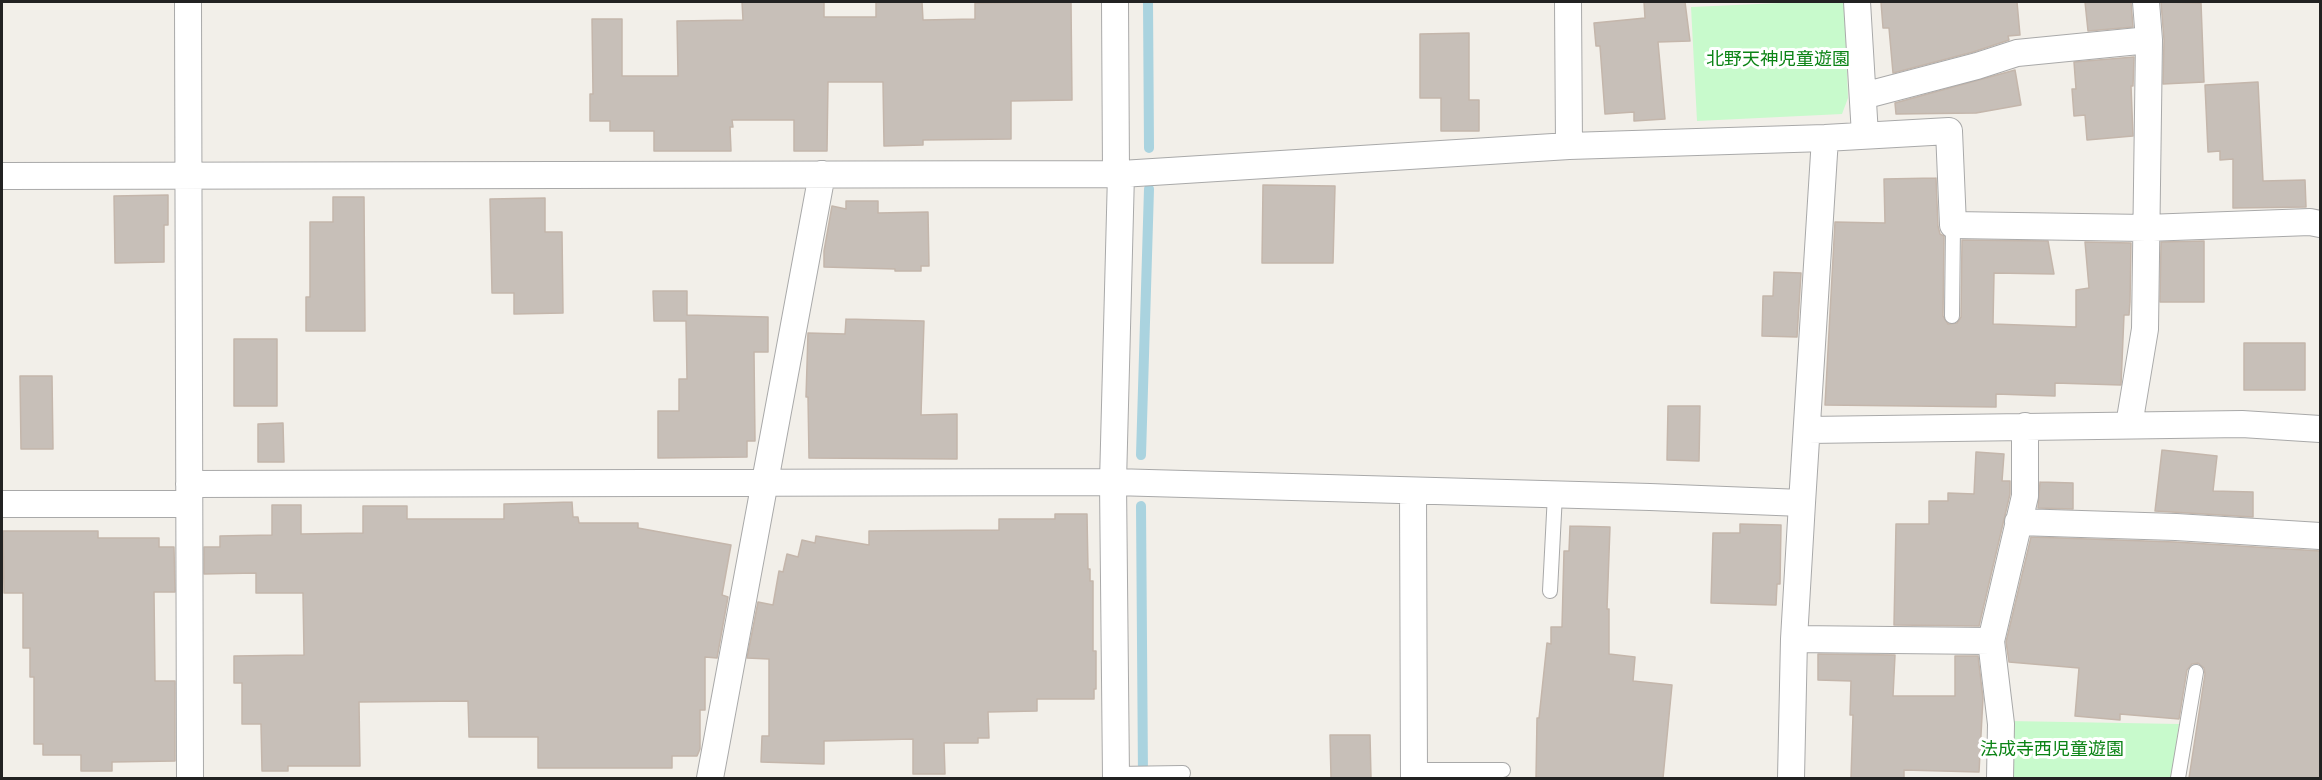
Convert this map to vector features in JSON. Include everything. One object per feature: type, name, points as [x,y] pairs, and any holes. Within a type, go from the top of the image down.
[{"type":"street","points":[[188,2],[190,778]]},
{"type":"street","points":[[1115,2],[1118,174],[1113,482],[1120,775]]},
{"type":"street","points":[[1568,2],[1569,146]]},
{"type":"street","points":[[1857,2],[1865,135]]},
{"type":"street","points":[[2130,425],[2145,329],[2149,40],[2146,2]]},
{"type":"street","points":[[1863,96],[2017,53],[2149,40]]},
{"type":"street","points":[[2,176],[1118,174],[1569,146],[1825,138],[1949,130],[1953,225],[2146,228],[2310,222],[2320,224]]},
{"type":"street","points":[[1791,778],[1794,639],[1825,138]]},
{"type":"street","points":[[710,778],[822,174]]},
{"type":"street","points":[[1808,430],[2242,423],[2320,429]]},
{"type":"street","points":[[2000,778],[2001,724],[1990,641],[2025,496],[2025,426]]},
{"type":"street","points":[[2,504],[189,494],[764,483],[1113,482],[1802,503]]},
{"type":"street","points":[[1413,491],[1414,774]]},
{"type":"street","points":[[2018,522],[2176,527],[2320,536]]},
{"type":"street","points":[[1794,639],[1990,641]]},
{"type":"lane","points":[[1952,316],[1953,225]]},
{"type":"lane","points":[[1550,591],[1555,495]]},
{"type":"lane","points":[[2178,778],[2196,672]]},
{"type":"lane","points":[[1414,774],[1503,770]]},
{"type":"lane","points":[[1120,775],[1183,773]]},
{"type":"green space","name":"北野天神児童遊園","points":[[1844,2],[1848,98],[1842,114],[1697,121],[1691,7]]},
{"type":"green space","name":"法成寺西児童遊園","points":[[2009,721],[2179,724],[2171,778],[2009,778]]},
{"type":"building","points":[[742,2],[824,2],[824,17],[876,17],[876,2],[922,2],[923,20],[975,19],[975,3],[1071,2],[1072,100],[1011,101],[1011,139],[923,140],[923,145],[884,146],[883,82],[828,82],[827,151],[794,151],[794,120],[732,120],[731,151],[654,151],[654,131],[610,131],[610,121],[590,121],[590,94],[593,94],[592,19],[622,19],[622,76],[678,76],[677,21],[743,20]]},
{"type":"building","points":[[1644,2],[1685,2],[1690,41],[1658,42],[1665,119],[1634,121],[1634,112],[1605,114],[1600,46],[1596,46],[1594,23],[1645,18]]},
{"type":"building","points":[[1881,2],[2017,2],[2020,35],[2008,36],[2009,40],[1973,52],[1893,73],[1889,28],[1883,28]]},
{"type":"building","points":[[2085,2],[2131,2],[2133,27],[2088,31]]},
{"type":"building","points":[[2161,2],[2201,3],[2204,82],[2163,84],[2164,40]]},
{"type":"building","points":[[1469,33],[1469,100],[1479,100],[1479,131],[1441,131],[1441,98],[1420,98],[1420,34]]},
{"type":"building","points":[[2134,57],[2133,86],[2131,86],[2133,136],[2087,140],[2085,115],[2074,116],[2072,89],[2076,89],[2074,62]]},
{"type":"building","points":[[2015,70],[2021,105],[1976,113],[1896,114],[1895,103]]},
{"type":"building","points":[[2258,82],[2263,181],[2305,180],[2306,207],[2233,208],[2233,159],[2220,160],[2220,151],[2208,152],[2205,85]]},
{"type":"building","points":[[1936,178],[1938,226],[1940,234],[1944,236],[1943,316],[1948,324],[1957,323],[1961,317],[1962,240],[2048,241],[2054,274],[1994,273],[1993,324],[2076,327],[2076,290],[2089,288],[2085,242],[2131,243],[2130,302],[2129,315],[2124,315],[2121,385],[2055,383],[2055,396],[1996,394],[1996,407],[1825,405],[1835,222],[1885,223],[1884,179]]},
{"type":"building","points":[[1263,185],[1335,186],[1333,263],[1262,263]]},
{"type":"building","points":[[168,195],[168,225],[164,225],[164,262],[115,263],[114,196]]},
{"type":"building","points":[[333,197],[364,197],[365,331],[306,331],[306,297],[310,297],[310,222],[333,222]]},
{"type":"building","points":[[545,198],[545,232],[562,232],[563,313],[514,314],[514,293],[492,293],[490,199]]},
{"type":"building","points":[[846,201],[878,201],[878,213],[928,212],[929,266],[921,266],[921,271],[824,267],[824,251],[832,206],[846,209]]},
{"type":"building","points":[[2204,241],[2204,302],[2160,302],[2161,242]]},
{"type":"building","points":[[1774,272],[1801,273],[1797,337],[1762,336],[1763,296],[1773,296]]},
{"type":"building","points":[[653,291],[687,291],[687,315],[768,317],[768,352],[754,352],[755,441],[747,441],[747,457],[658,458],[658,411],[679,411],[679,379],[687,379],[686,321],[654,321]]},
{"type":"building","points":[[846,319],[924,321],[921,415],[957,414],[957,459],[809,458],[808,397],[806,397],[808,333],[845,334]]},
{"type":"building","points":[[234,339],[277,339],[277,406],[234,406]]},
{"type":"building","points":[[2244,343],[2305,343],[2305,390],[2244,390]]},
{"type":"building","points":[[20,376],[52,376],[53,449],[21,449]]},
{"type":"building","points":[[1668,406],[1700,406],[1699,461],[1667,460]]},
{"type":"building","points":[[283,423],[284,462],[258,462],[258,424]]},
{"type":"building","points":[[2162,450],[2217,456],[2213,491],[2253,492],[2253,517],[2155,511]]},
{"type":"building","points":[[1976,452],[2004,454],[2002,481],[2010,481],[2010,494],[1979,626],[1894,625],[1896,524],[1929,524],[1929,501],[1948,501],[1948,493],[1974,494]]},
{"type":"building","points":[[2040,482],[2073,483],[2073,509],[2038,508]]},
{"type":"building","points":[[572,502],[573,517],[578,517],[579,523],[638,523],[638,528],[731,545],[722,595],[728,597],[717,658],[705,657],[705,710],[700,710],[700,749],[697,756],[672,756],[672,768],[538,768],[538,737],[469,737],[468,701],[359,702],[360,766],[288,766],[288,771],[262,771],[261,724],[242,724],[242,683],[234,683],[234,656],[304,655],[303,593],[256,593],[256,573],[204,574],[204,547],[220,547],[220,536],[272,535],[272,505],[301,505],[301,534],[363,533],[363,506],[407,506],[407,519],[504,519],[504,504]]},
{"type":"building","points":[[1055,514],[1087,514],[1088,569],[1090,569],[1090,581],[1093,581],[1093,651],[1096,651],[1094,699],[1037,699],[1037,711],[988,712],[989,738],[978,738],[978,743],[944,743],[945,774],[913,774],[913,739],[824,741],[824,764],[761,762],[762,736],[769,736],[769,659],[747,658],[758,602],[773,605],[779,571],[783,572],[787,554],[798,557],[802,540],[815,543],[816,536],[869,545],[869,531],[999,530],[999,519],[1055,519]]},
{"type":"building","points":[[1740,524],[1781,525],[1780,584],[1777,584],[1776,605],[1711,603],[1713,533],[1740,533]]},
{"type":"building","points":[[1570,526],[1610,527],[1607,609],[1609,609],[1609,654],[1635,657],[1633,681],[1672,685],[1663,778],[1536,778],[1537,718],[1539,718],[1547,643],[1551,644],[1551,627],[1562,627],[1564,551],[1569,551]]},
{"type":"building","points":[[3,531],[98,531],[98,538],[159,538],[159,547],[174,547],[175,592],[154,592],[155,681],[175,681],[175,761],[112,762],[112,771],[81,771],[81,755],[43,755],[43,744],[34,744],[34,677],[30,677],[30,648],[23,648],[23,593],[4,593]]},
{"type":"building","points":[[2031,537],[2175,542],[2320,551],[2320,778],[2189,778],[2205,674],[2204,668],[2198,663],[2192,664],[2187,670],[2179,719],[2120,714],[2120,720],[2075,716],[2079,668],[2009,662],[2006,642]]},
{"type":"building","points":[[1818,654],[1895,655],[1893,696],[1955,696],[1955,656],[1978,656],[1983,698],[1979,772],[1904,770],[1904,778],[1851,778],[1853,715],[1850,715],[1851,681],[1818,680]]},
{"type":"building","points":[[1330,735],[1370,735],[1371,778],[1331,778]]},
{"type":"waterway","points":[[1148,2],[1149,148]]},
{"type":"waterway","points":[[1141,455],[1149,189]]},
{"type":"waterway","points":[[1141,506],[1143,778]]}]
